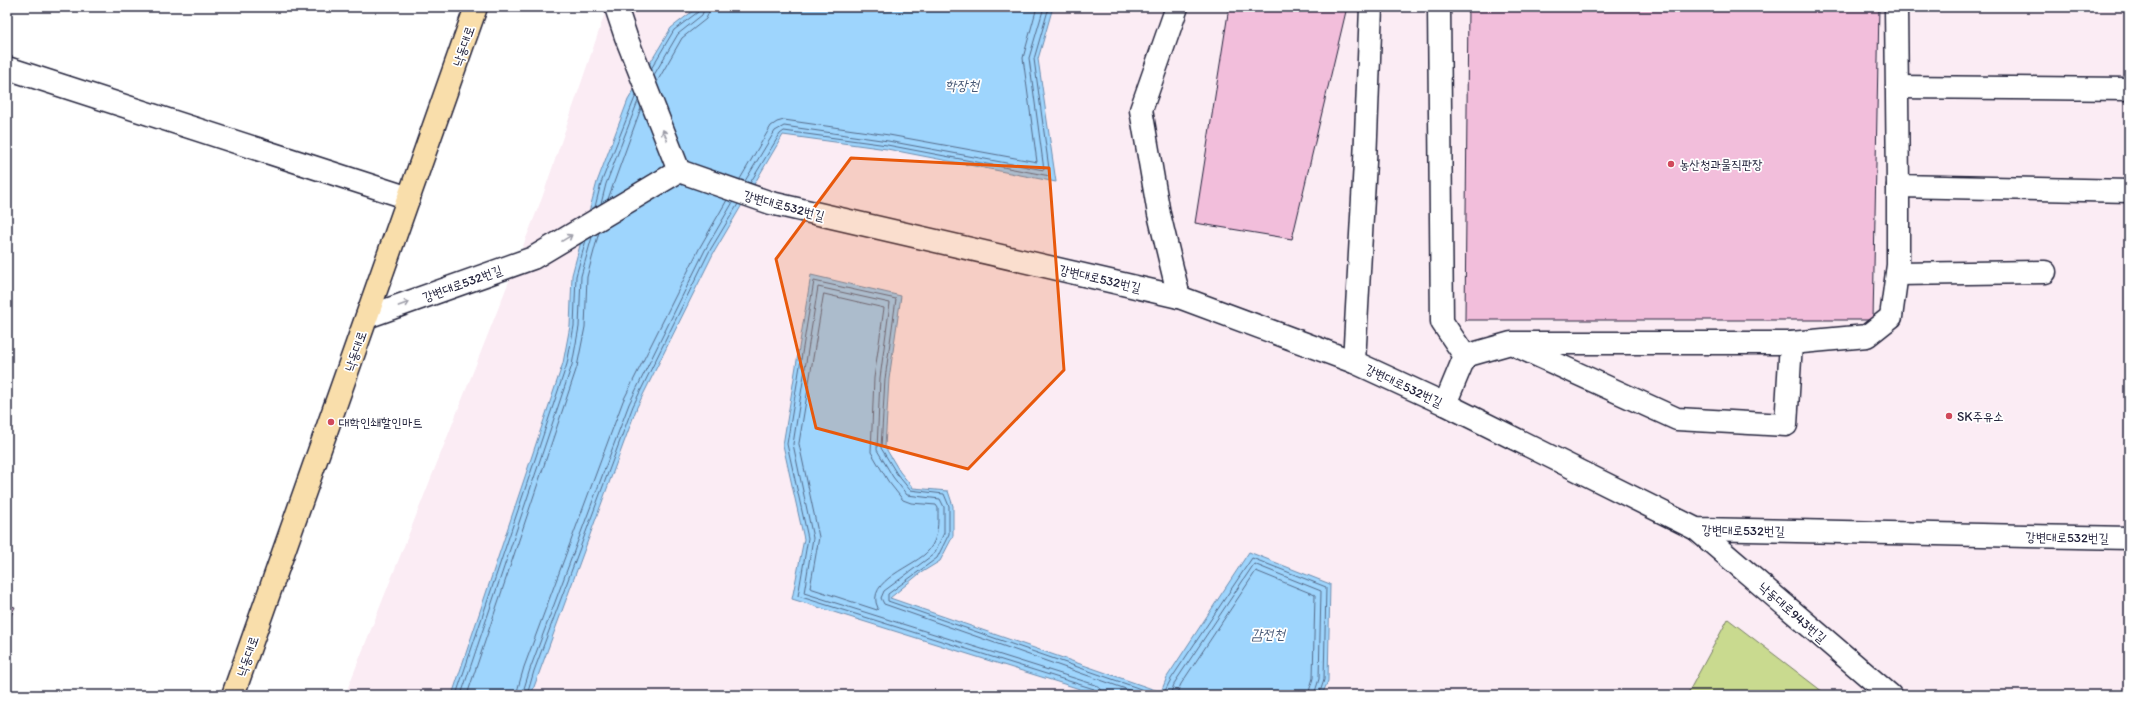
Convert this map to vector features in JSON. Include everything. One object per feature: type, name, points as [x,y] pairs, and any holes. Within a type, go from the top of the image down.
[{"type":"main road","name":"낙동대로","points":[[233,695],[476,7]]},
{"type":"street","points":[[616,7],[626,38],[679,171]]},
{"type":"street","points":[[1177,7],[1141,110],[1159,214],[1179,296]]},
{"type":"street","points":[[1354,362],[1365,162],[1371,7]]},
{"type":"street","points":[[1439,7],[1442,322],[1465,356]]},
{"type":"street","points":[[1465,356],[1511,343],[1791,343],[1867,336],[1892,317],[1897,274],[1898,186],[1896,7]]},
{"type":"street","points":[[7,68],[409,198]]},
{"type":"street","points":[[1897,87],[2129,89]]},
{"type":"street","name":"강변대로532번길","points":[[367,317],[533,258],[679,171],[771,204],[1179,296],[1354,362],[1446,404],[1696,529],[2129,538]]},
{"type":"street","points":[[1898,186],[2129,191]]},
{"type":"street","points":[[1897,274],[2045,272]]},
{"type":"street","points":[[1511,343],[1676,419],[1786,425],[1791,343]]},
{"type":"street","points":[[1446,404],[1465,356]]},
{"type":"street","name":"낙동대로943번길","points":[[1696,529],[1890,695]]},
{"type":"highlighted area","points":[[851,158],[1049,168],[1064,370],[968,469],[816,428],[776,259]]},
{"type":"shaded area","points":[[607,7],[2129,7],[2129,695],[345,695],[542,198]]},
{"type":"green space","points":[[1728,619],[1827,695],[1687,695]]},
{"type":"water","name":"학장천","points":[[698,7],[1053,7],[1038,59],[1056,182],[887,149],[783,135],[713,254],[637,407],[531,695],[452,695],[563,363],[570,326],[572,275],[597,182],[628,100],[671,28]]},
{"type":"water","name":"감전천","points":[[811,275],[901,296],[889,379],[885,447],[900,472],[913,488],[948,491],[953,506],[953,536],[940,561],[919,574],[890,598],[1161,692],[1167,677],[1249,552],[1330,584],[1328,681],[1322,695],[1099,695],[792,599],[804,539],[783,445]]},
{"type":"building","points":[[1229,7],[1347,7],[1292,239],[1195,223]]},
{"type":"building","name":"농산청과물직판장","points":[[1468,7],[1879,7],[1873,320],[1465,320]]},
{"type":"building","points":[[7,605],[15,607],[7,623]]},
{"type":"place","name":"농산청과물직판장","points":[[1671,164]]},
{"type":"place","name":"SK주유소","points":[[1949,416]]},
{"type":"place","name":"대학인쇄할인마트","points":[[331,422]]}]
